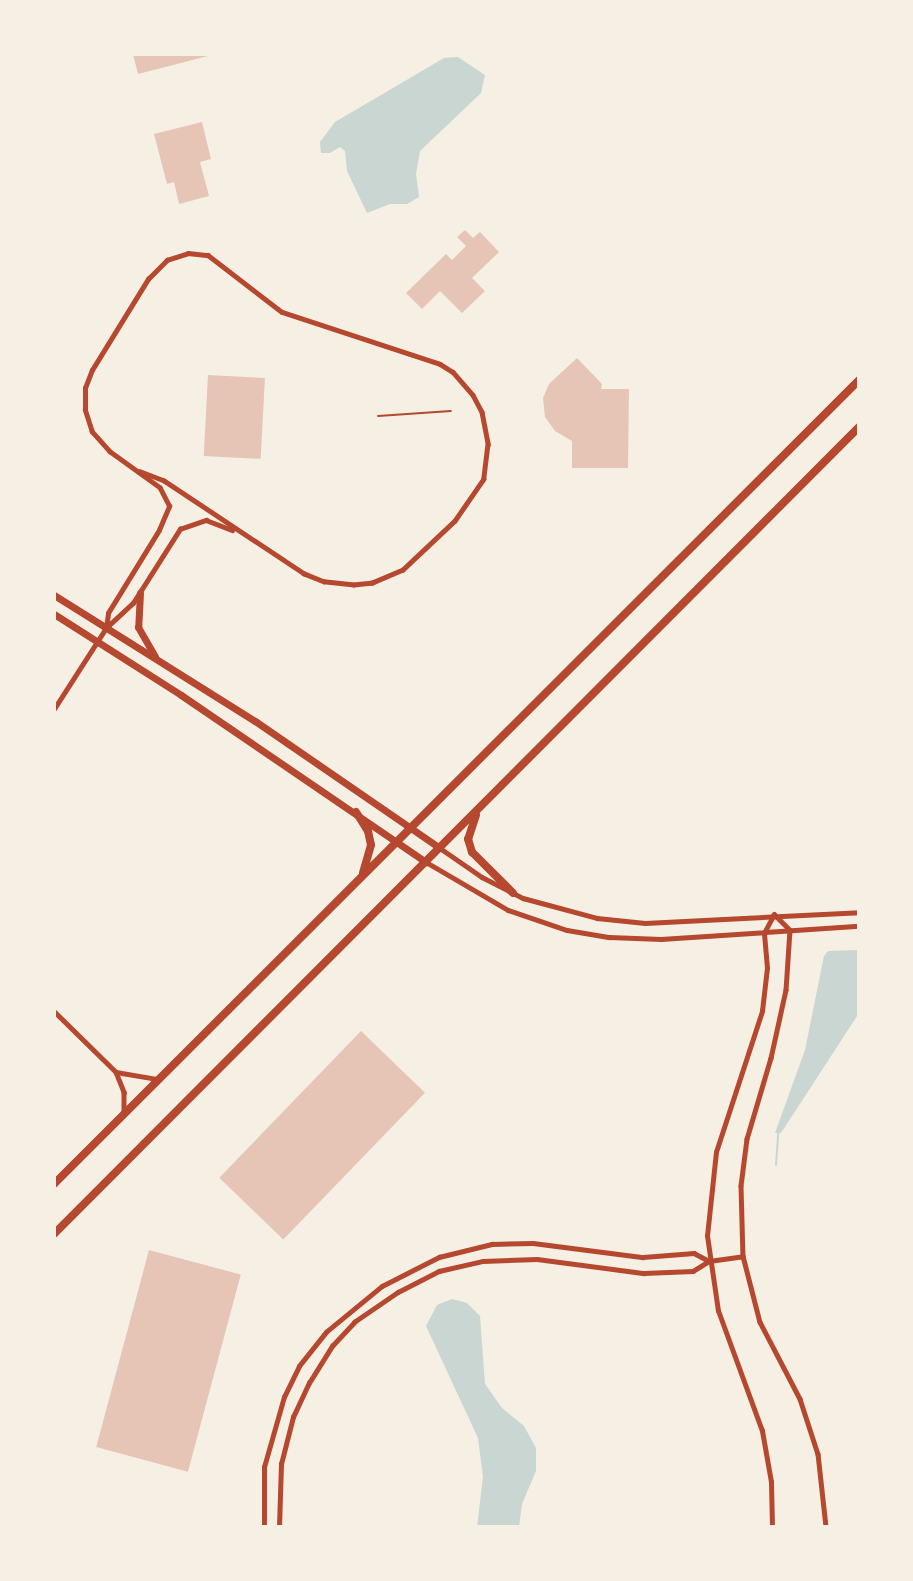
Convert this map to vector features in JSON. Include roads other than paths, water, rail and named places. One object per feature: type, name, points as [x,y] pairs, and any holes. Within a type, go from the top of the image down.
[{"type":"highway","points":[[54,1184],[859,380]]},
{"type":"highway","points":[[54,1234],[859,427]]},
{"type":"highway","points":[[478,810],[468,839],[472,852],[513,893]]},
{"type":"highway","points":[[356,812],[368,831],[371,845],[361,877]]},
{"type":"main road","points":[[140,593],[138,627],[156,660]]},
{"type":"main road","points":[[54,595],[413,826],[440,848]]},
{"type":"main road","points":[[54,614],[356,812],[426,862]]},
{"type":"street","points":[[54,709],[106,628],[140,593],[180,529],[206,520],[234,531],[294,569],[324,582],[373,583],[403,570],[454,522],[484,479],[487,429],[473,395],[453,372],[428,359],[282,312],[217,259],[196,253],[178,255],[166,260],[147,279],[92,370],[85,388],[85,410],[92,432],[110,452],[160,488],[167,498],[168,512],[108,613],[106,628]]},
{"type":"street","points":[[140,472],[164,481],[227,521],[234,531]]},
{"type":"street","points":[[440,848],[513,893],[576,914],[645,923],[774,914],[859,912]]},
{"type":"street","points":[[426,862],[508,910],[567,930],[636,939],[859,926]]},
{"type":"street","points":[[772,1527],[771,1482],[762,1431],[718,1311],[709,1261],[711,1179],[722,1132],[762,1011],[767,968],[764,933],[774,914]]},
{"type":"street","points":[[774,914],[790,930]]},
{"type":"street","points":[[790,930],[780,1018],[742,1170],[743,1256],[760,1322],[800,1399],[818,1454],[826,1527]]},
{"type":"street","points":[[54,1011],[116,1072],[124,1092],[124,1114]]},
{"type":"street","points":[[116,1072],[145,1080],[159,1079]]},
{"type":"street","points":[[264,1527],[264,1467],[284,1397],[299,1366],[326,1332],[382,1286],[439,1257],[492,1244],[533,1243],[643,1257],[694,1253],[709,1261]]},
{"type":"street","points":[[279,1527],[281,1464],[293,1417],[309,1383],[332,1346],[354,1322],[398,1292],[440,1271],[483,1261],[537,1259],[644,1273],[693,1271],[709,1261],[743,1256]]},
{"type":"lane","points":[[378,416],[452,411]]},
{"type":"waterway","points":[[776,1165],[778,1133]]}]
